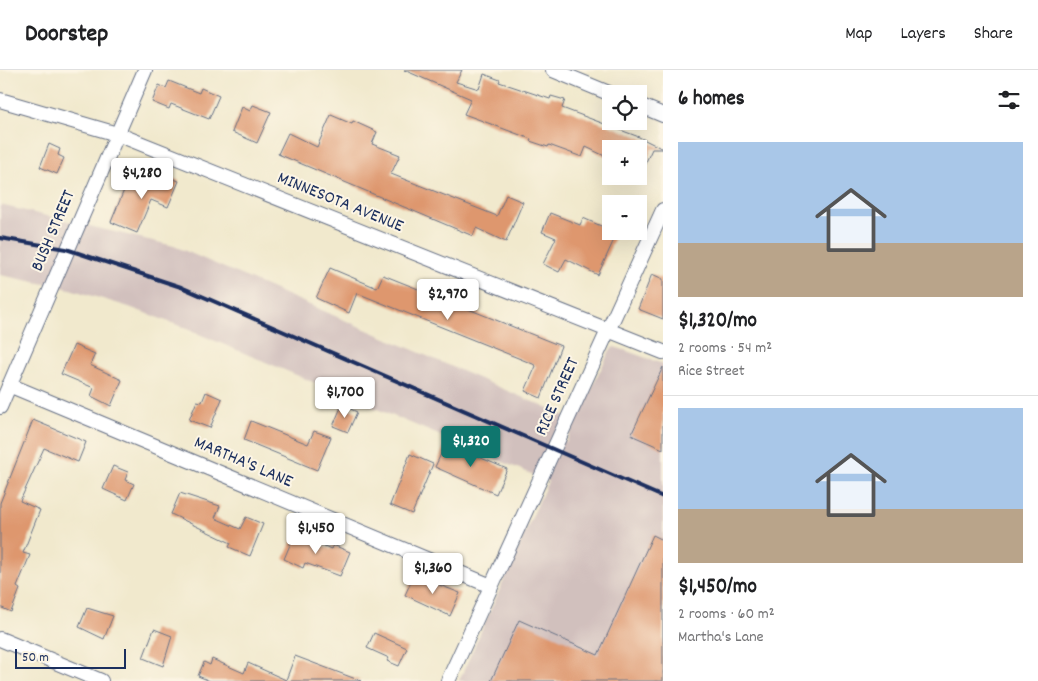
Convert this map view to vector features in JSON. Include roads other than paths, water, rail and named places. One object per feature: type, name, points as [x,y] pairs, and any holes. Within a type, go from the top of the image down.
[{"type":"street","name":"BUSH STREET","points":[[0,407],[145,70]]},
{"type":"street","points":[[554,70],[602,90]]},
{"type":"street","name":"MINNESOTA AVENUE","points":[[0,100],[117,134],[663,352]]},
{"type":"street","points":[[647,108],[663,115]]},
{"type":"street","name":"RICE STREET","points":[[448,681],[663,210]]},
{"type":"street","name":"MARTHA'S LANE","points":[[9,385],[491,586]]},
{"type":"street","points":[[0,639],[101,681]]},
{"type":"railway","points":[[0,238],[66,249],[181,287],[663,497]]}]
